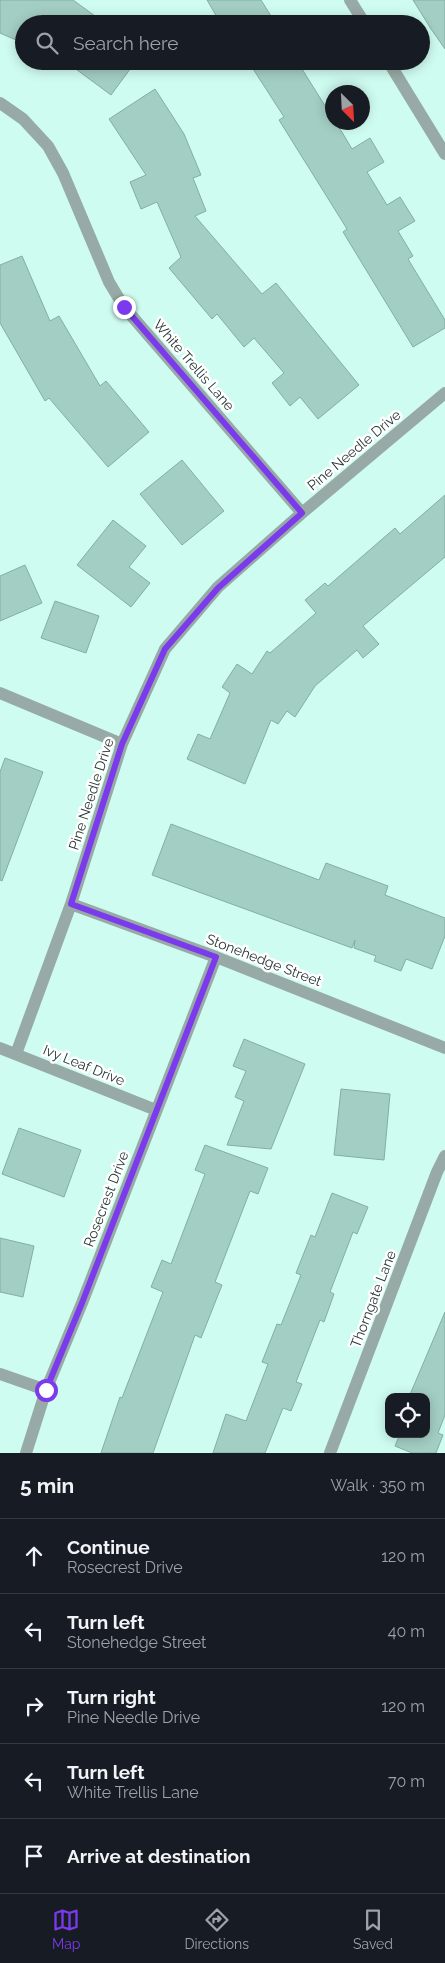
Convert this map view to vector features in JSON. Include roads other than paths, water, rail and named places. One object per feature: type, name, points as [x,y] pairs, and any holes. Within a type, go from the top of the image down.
[{"type":"street","points":[[350,0],[359,15]]},
{"type":"street","points":[[394,70],[445,154]]},
{"type":"street","name":"White Trellis Lane","points":[[0,103],[22,119],[48,146],[63,173],[109,282],[124,307],[302,513]]},
{"type":"street","name":"Pine Needle Drive","points":[[16,1054],[71,904],[122,744],[165,649],[218,588],[302,513],[445,393]]},
{"type":"street","points":[[0,693],[122,744]]},
{"type":"street","name":"Stonehedge Street","points":[[71,904],[216,957],[445,1048]]},
{"type":"street","name":"Rosecrest Drive","points":[[26,1453],[46,1390],[82,1303],[216,957]]},
{"type":"street","name":"Ivy Leaf Drive","points":[[0,1048],[156,1110]]},
{"type":"street","name":"Thorngate Lane","points":[[330,1453],[437,1172],[445,1156]]},
{"type":"street","points":[[0,1374],[46,1390]]}]
